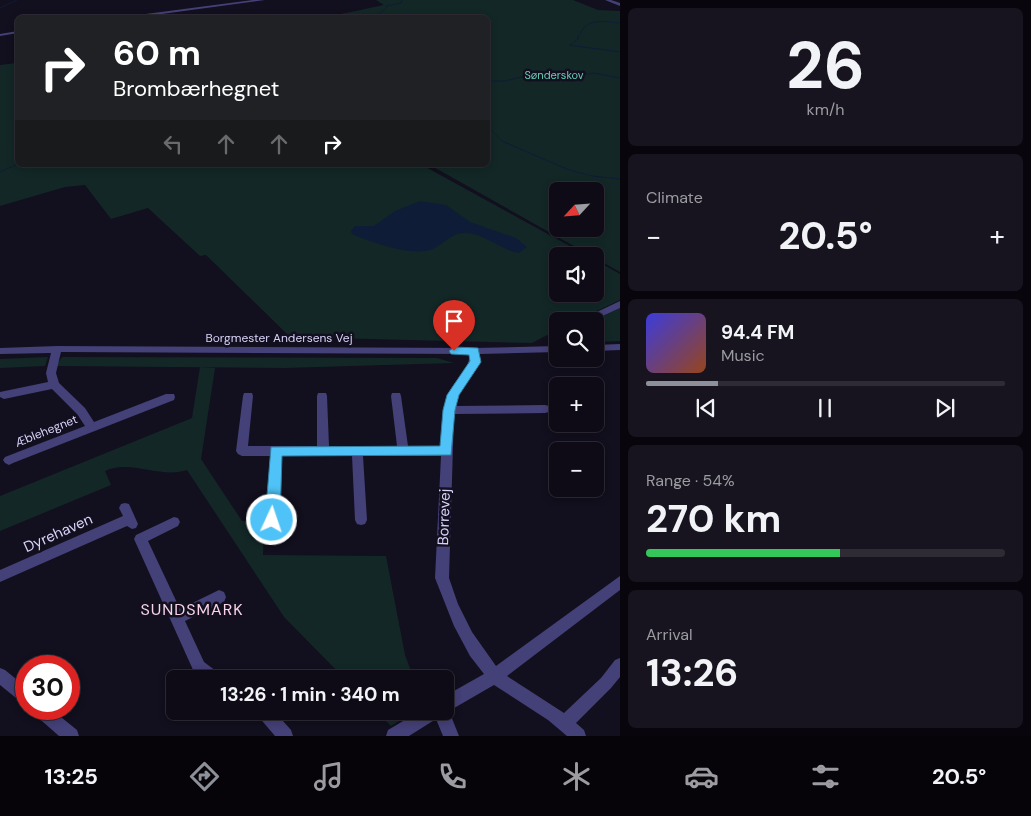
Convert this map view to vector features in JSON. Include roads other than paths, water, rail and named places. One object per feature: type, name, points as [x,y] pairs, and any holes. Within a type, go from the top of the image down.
[{"type":"street","points":[[141,15],[263,0]]},
{"type":"street","points":[[606,0],[620,5]]},
{"type":"street","points":[[0,35],[15,32]]},
{"type":"street","points":[[604,312],[620,304]]},
{"type":"street","points":[[604,348],[620,347]]},
{"type":"street","points":[[4,395],[54,385],[51,373],[57,349]]},
{"type":"street","name":"Borgmester Andersens Vej","points":[[0,351],[57,349],[474,351],[549,349]]},
{"type":"street","name":"Borrevej","points":[[474,351],[475,362],[453,395],[449,410],[442,578],[447,598],[477,653],[495,676],[566,722],[578,736]]},
{"type":"street","name":"Æblehegnet","points":[[54,385],[81,411],[92,428]]},
{"type":"street","points":[[248,396],[242,451],[446,451]]},
{"type":"street","points":[[322,396],[323,451]]},
{"type":"street","points":[[396,396],[403,451]]},
{"type":"street","name":"Æblehegnet","points":[[10,460],[170,397]]},
{"type":"street","points":[[449,410],[545,409]]},
{"type":"street","points":[[272,520],[276,451]]},
{"type":"street","points":[[357,451],[361,520]]},
{"type":"street","name":"Dyrehaven","points":[[0,576],[129,517]]},
{"type":"street","points":[[174,522],[140,539],[199,667],[203,670]]},
{"type":"street","points":[[454,700],[495,676],[620,582]]},
{"type":"street","points":[[176,618],[219,597]]},
{"type":"street","points":[[566,722],[606,683],[620,665]]},
{"type":"street","points":[[0,675],[15,688]]},
{"type":"street","points":[[53,720],[71,736]]},
{"type":"street","points":[[272,720],[285,736]]},
{"type":"street","points":[[394,736],[420,720]]},
{"type":"street","points":[[445,720],[451,736]]},
{"type":"water","points":[[420,201],[446,205],[470,222],[516,238],[527,247],[519,253],[514,252],[483,237],[464,233],[455,235],[430,250],[412,251],[379,244],[352,234],[351,231],[355,226],[374,226],[395,211]]},
{"type":"waterway","points":[[0,8],[17,0]]},
{"type":"waterway","points":[[386,6],[401,3],[402,0]]},
{"type":"waterway","points":[[378,15],[387,7]]},
{"type":"waterway","points":[[580,34],[587,25],[592,23],[620,23]]},
{"type":"waterway","points":[[578,36],[578,39],[569,45],[620,52]]},
{"type":"waterway","points":[[490,81],[505,81],[521,77],[554,80],[594,73],[620,78]]},
{"type":"waterway","points":[[490,129],[502,141],[569,170],[592,176],[620,179]]},
{"type":"waterway","points":[[0,172],[15,165]]},
{"type":"district","name":"SUNDSMARK","points":[[192,609]]},
{"type":"park label","name":"Sønderskov","points":[[554,75]]}]
